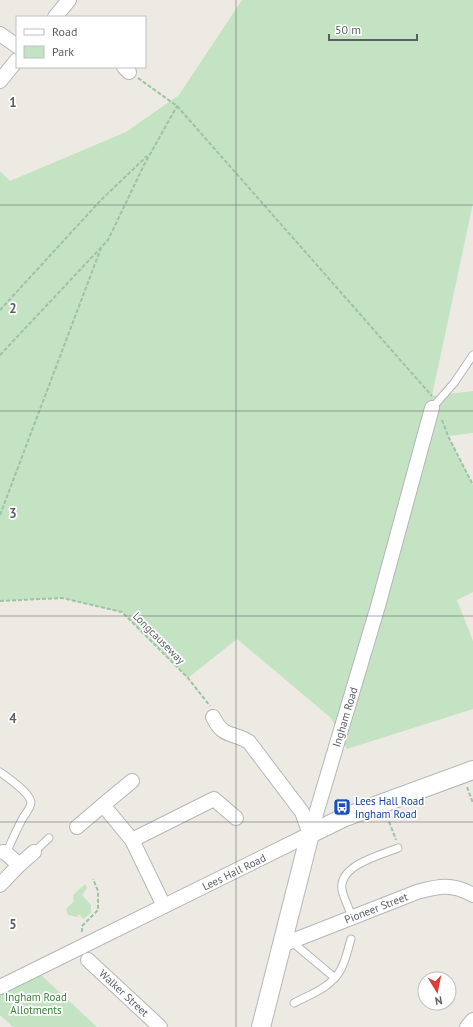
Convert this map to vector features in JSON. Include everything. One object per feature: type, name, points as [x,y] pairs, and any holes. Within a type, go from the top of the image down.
[{"type":"street","points":[[58,16],[69,0]]},
{"type":"street","points":[[0,34],[16,45]]},
{"type":"street","points":[[0,81],[16,61]]},
{"type":"street","name":"Ingham Road","points":[[261,1027],[287,944],[310,834],[374,622],[433,406]]},
{"type":"street","points":[[213,717],[216,724],[229,735],[242,737],[249,742],[302,812],[310,834]]},
{"type":"street","name":"Lees Hall Road","points":[[1,985],[345,817],[473,770]]},
{"type":"street","points":[[77,827],[132,781]]},
{"type":"street","points":[[132,840],[214,799],[236,818]]},
{"type":"street","points":[[103,805],[132,840],[164,906]]},
{"type":"street","points":[[5,852],[19,865]]},
{"type":"street","points":[[0,885],[34,852]]},
{"type":"street","name":"Pioneer Street","points":[[287,944],[417,892],[440,886],[457,887],[473,894]]},
{"type":"street","name":"Walker Street","points":[[88,960],[160,1027]]},
{"type":"street","points":[[467,1027],[473,1020]]},
{"type":"lane","points":[[433,406],[454,384],[473,355]]},
{"type":"lane","points":[[0,772],[21,789],[31,803],[30,808],[20,823],[5,852]]},
{"type":"lane","points":[[34,852],[49,838]]},
{"type":"lane","points":[[352,917],[342,889],[344,880],[352,868],[365,861],[398,848]]},
{"type":"lane","points":[[294,1003],[325,987],[335,978],[342,968],[351,939]]},
{"type":"lane","points":[[287,944],[335,978]]},
{"type":"path","points":[[126,69],[177,106],[432,396],[433,406],[473,485]]},
{"type":"path","points":[[0,355],[108,240],[150,154],[177,106]]},
{"type":"path","points":[[0,310],[101,200],[150,154]]},
{"type":"path","points":[[0,515],[101,247]]},
{"type":"path","name":"Longcauseway","points":[[0,601],[62,598],[122,612],[188,678],[210,704],[213,717]]},
{"type":"path","points":[[382,804],[398,848]]},
{"type":"path","points":[[87,944],[81,929],[82,926],[98,910],[98,891],[93,879]]},
{"type":"green space","points":[[242,0],[473,0],[473,203],[432,396],[473,391],[473,433],[448,436],[473,485],[473,592],[457,600],[473,641],[473,709],[347,749],[331,718],[237,639],[188,678],[122,612],[62,598],[0,601],[0,171],[10,181],[126,132],[179,95]]},
{"type":"green space","points":[[85,884],[87,888],[82,895],[91,905],[91,913],[83,919],[79,914],[77,917],[68,915],[66,909],[74,901],[73,895]]},
{"type":"green space","name":"Ingham Road Allotments","points":[[40,974],[97,1027],[13,1027],[0,1015],[0,995]]},
{"type":"place","name":"Lees Hall Road Ingham Road","points":[[342,807]]}]
